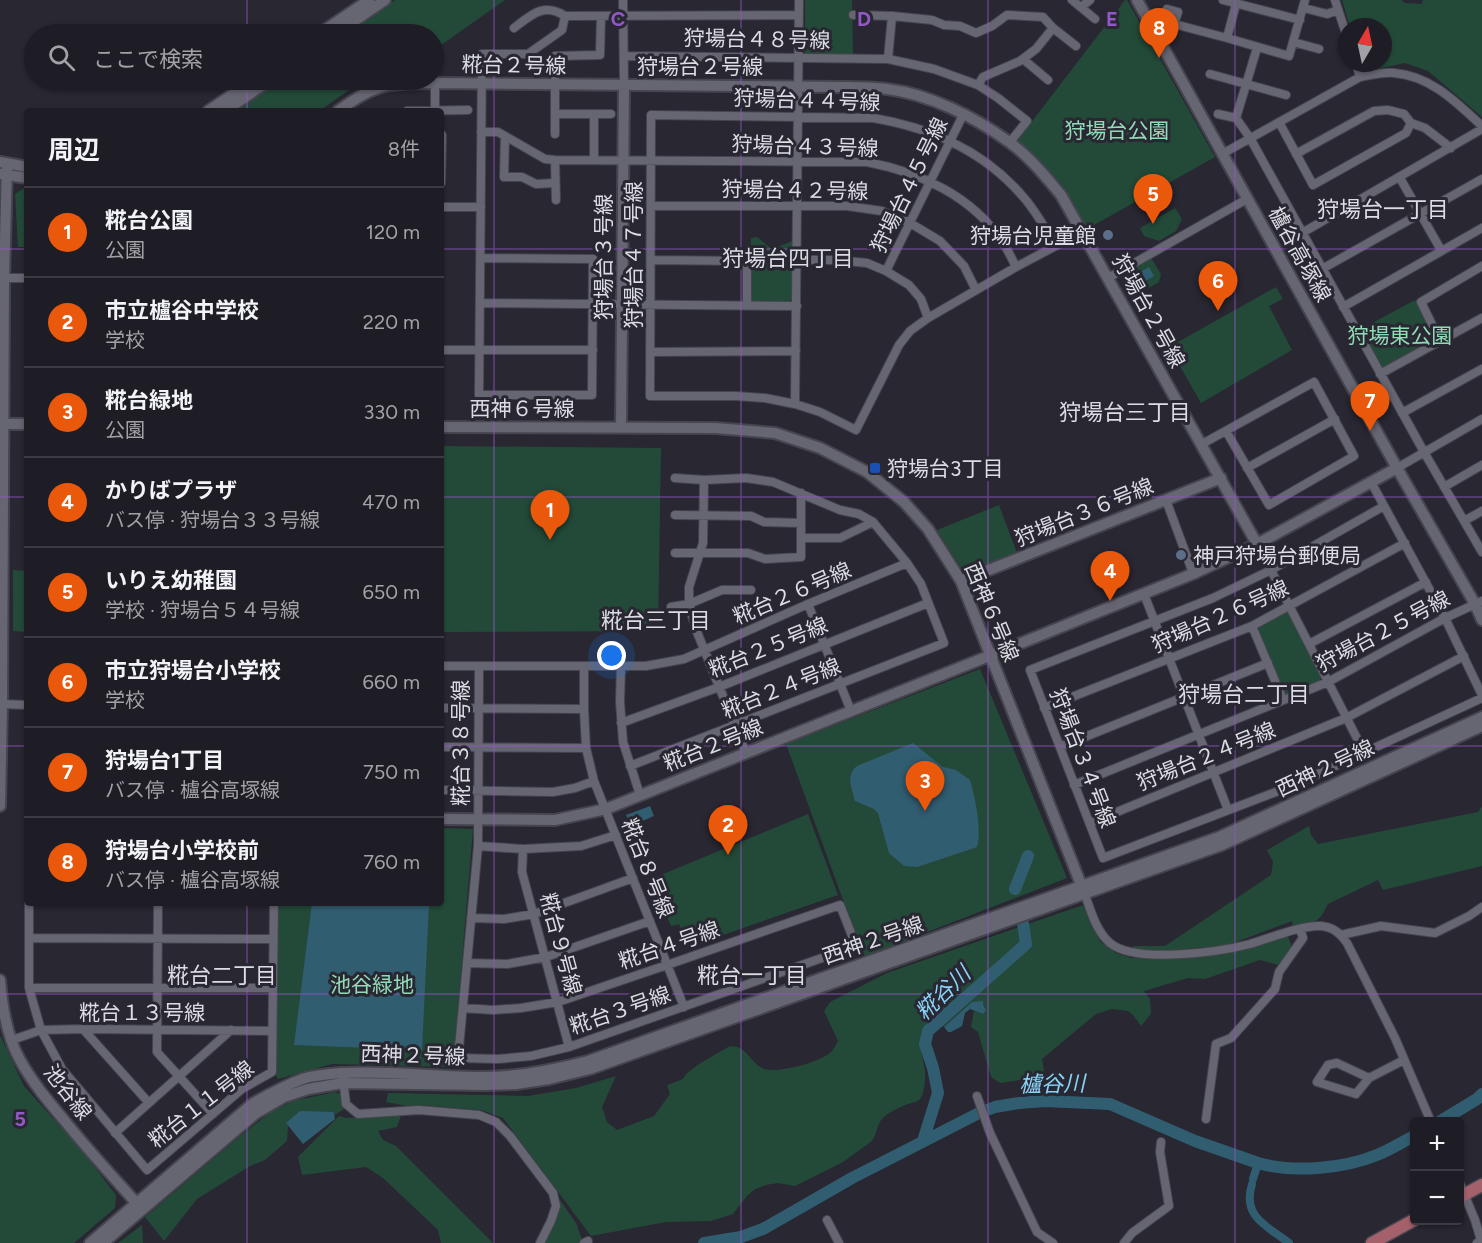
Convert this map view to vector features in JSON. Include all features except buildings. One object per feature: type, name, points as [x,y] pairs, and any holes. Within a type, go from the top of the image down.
[{"type":"main road","points":[[1464,1191],[1482,1185]]},
{"type":"main road","points":[[1371,1243],[1410,1222]]},
{"type":"street","points":[[334,24],[369,0]]},
{"type":"street","points":[[350,24],[385,0]]},
{"type":"street","points":[[623,0],[624,85]]},
{"type":"street","points":[[799,0],[795,404],[820,412],[856,430],[899,345],[910,331],[976,290],[1082,232]]},
{"type":"street","points":[[1072,0],[1095,19]]},
{"type":"street","points":[[1081,7],[1090,0]]},
{"type":"street","name":"櫨谷高塚線","points":[[1137,0],[1396,468],[1479,603],[1482,620]]},
{"type":"street","points":[[1223,0],[1300,20]]},
{"type":"street","points":[[1335,0],[1341,18]]},
{"type":"street","points":[[1227,38],[1236,4]]},
{"type":"street","points":[[1167,9],[1178,12],[1174,24],[1289,56],[1305,4],[1327,14],[1338,10]]},
{"type":"street","points":[[514,28],[538,10],[557,10],[565,16],[799,15]]},
{"type":"street","points":[[555,134],[555,56],[600,55],[601,15]]},
{"type":"street","points":[[853,15],[932,20],[944,25],[960,26],[976,33],[992,26],[1006,15],[1043,17],[1076,46]]},
{"type":"street","points":[[481,258],[593,259],[592,395],[479,395],[482,54],[528,54],[562,30],[565,16]]},
{"type":"street","points":[[888,59],[892,16]]},
{"type":"street","points":[[978,86],[983,77],[1023,59],[1036,49],[1053,28]]},
{"type":"street","points":[[1293,42],[1319,49]]},
{"type":"street","points":[[1236,118],[1257,48]]},
{"type":"street","name":"狩場台４８号線","points":[[624,56],[888,59],[934,69],[978,86],[998,98],[1027,121],[1010,142]]},
{"type":"street","points":[[1023,59],[1048,80]]},
{"type":"street","points":[[1359,72],[1360,77]]},
{"type":"street","points":[[1222,154],[1360,77],[1393,72],[1434,85],[1450,96],[1482,128],[1401,178],[1302,233]]},
{"type":"street","points":[[1210,74],[1286,95]]},
{"type":"street","name":"糀台２号線","points":[[444,83],[624,85]]},
{"type":"street","name":"狩場台２号線","points":[[624,85],[888,89],[931,99],[1010,142],[1035,164],[1061,195],[1257,544]]},
{"type":"street","name":"狩場台３号線","points":[[621,428],[624,85]]},
{"type":"street","points":[[212,108],[239,90]]},
{"type":"street","points":[[229,108],[255,90]]},
{"type":"street","name":"糀台２号線","points":[[342,108],[357,97],[374,90]]},
{"type":"street","points":[[435,90],[435,108]]},
{"type":"street","points":[[444,110],[468,110]]},
{"type":"street","points":[[1296,154],[1374,111],[1388,110],[1404,114],[1411,123],[1425,128],[1450,148]]},
{"type":"street","points":[[555,114],[611,114]]},
{"type":"street","points":[[594,114],[594,160]]},
{"type":"street","points":[[1218,114],[1236,118],[1250,138],[1380,374],[1482,552]]},
{"type":"street","name":"狩場台４４号線","points":[[651,115],[873,118],[899,122],[927,131],[979,157],[1005,178],[1025,199],[1056,246]]},
{"type":"street","name":"狩場台４７号線","points":[[651,115],[650,396],[736,396],[765,398],[795,404]]},
{"type":"street","name":"狩場台４５号線","points":[[886,271],[963,115]]},
{"type":"street","points":[[1279,122],[1313,185],[1406,133],[1411,123]]},
{"type":"street","points":[[481,132],[498,132],[545,159],[555,160],[556,200]]},
{"type":"street","points":[[505,136],[504,177],[522,177],[536,184],[555,183]]},
{"type":"street","name":"狩場台４３号線","points":[[555,160],[867,162],[892,167],[931,182],[962,200],[988,224],[1002,242],[1016,267]]},
{"type":"street","points":[[0,806],[3,163],[24,166]]},
{"type":"street","points":[[3,175],[24,178]]},
{"type":"street","points":[[1401,178],[1441,250]]},
{"type":"street","points":[[1322,269],[1482,179]]},
{"type":"street","points":[[1108,278],[1247,199]]},
{"type":"street","name":"狩場台４２号線","points":[[651,206],[847,206],[882,211],[910,223],[940,241],[964,266],[976,290]]},
{"type":"street","points":[[444,207],[481,207]]},
{"type":"street","points":[[1343,307],[1482,228]]},
{"type":"street","points":[[651,260],[747,261],[747,306]]},
{"type":"street","points":[[797,260],[867,262],[909,285],[921,299],[928,318]]},
{"type":"street","points":[[1440,341],[1421,302],[1482,266]]},
{"type":"street","points":[[4,278],[24,278]]},
{"type":"street","points":[[480,303],[796,306]]},
{"type":"street","points":[[1380,374],[1481,320]]},
{"type":"street","points":[[444,350],[592,350]]},
{"type":"street","points":[[650,352],[796,351]]},
{"type":"street","points":[[1402,413],[1482,369]]},
{"type":"street","points":[[1202,444],[1314,382],[1354,456],[1269,505],[1226,431]]},
{"type":"street","points":[[1247,468],[1335,419]]},
{"type":"street","points":[[1396,468],[1482,419]]},
{"type":"street","points":[[2,424],[24,424]]},
{"type":"street","name":"西神６号線","points":[[444,427],[716,428],[775,433],[820,448],[867,472],[904,502],[928,529],[961,581],[1083,891]]},
{"type":"street","points":[[1444,487],[1482,465]]},
{"type":"street","name":"糀台２号線","points":[[444,819],[555,820],[606,809],[1193,573],[1257,544],[1396,468]]},
{"type":"street","points":[[675,478],[704,480],[746,478],[773,483],[840,510],[859,514],[873,522],[908,563],[921,584],[928,603]]},
{"type":"street","name":"狩場台３６号線","points":[[961,581],[1221,478]]},
{"type":"street","points":[[704,480],[703,543],[689,587],[688,604],[695,627],[746,753]]},
{"type":"street","points":[[1144,594],[1228,810],[1294,785],[1482,697],[1445,618],[1371,482]]},
{"type":"street","points":[[675,553],[748,553],[765,559],[801,557],[801,494]]},
{"type":"street","points":[[1166,500],[1193,573]]},
{"type":"street","points":[[1154,621],[1213,598],[1271,570],[1384,506]]},
{"type":"street","points":[[1464,521],[1482,511]]},
{"type":"street","points":[[675,515],[751,516],[764,522],[801,522]]},
{"type":"street","points":[[801,538],[840,538],[873,522]]},
{"type":"street","name":"狩場台２６号線","points":[[1044,708],[1252,626],[1405,543]]},
{"type":"street","name":"糀台２６号線","points":[[444,666],[646,666],[662,664],[684,659],[908,563]]},
{"type":"street","points":[[1271,570],[1364,752]]},
{"type":"street","points":[[1309,644],[1426,582]]},
{"type":"street","points":[[671,607],[688,604],[722,590],[751,590]]},
{"type":"street","name":"糀台２４号線","points":[[630,766],[944,643],[928,603]]},
{"type":"street","name":"糀台２５号線","points":[[621,723],[719,687],[928,603]]},
{"type":"street","name":"狩場台２５号線","points":[[1074,784],[1328,682],[1445,618],[1479,603]]},
{"type":"street","points":[[808,604],[851,711]]},
{"type":"street","name":"狩場台３４号線","points":[[1154,621],[1030,670],[1044,708],[1103,858],[1228,810]]},
{"type":"street","points":[[1252,626],[1283,700]]},
{"type":"street","name":"狩場台２４号線","points":[[1090,823],[1347,718],[1464,656]]},
{"type":"street","points":[[1060,747],[1268,663]]},
{"type":"street","name":"糀台８号線","points":[[585,666],[586,748],[594,781],[684,1007]]},
{"type":"street","points":[[621,666],[620,702],[623,742],[639,795]]},
{"type":"street","name":"糀台３８号線","points":[[458,1058],[478,846],[479,667]]},
{"type":"street","points":[[2,704],[24,705]]},
{"type":"street","points":[[444,708],[584,709]]},
{"type":"street","name":"西神２号線","points":[[1083,891],[1219,837],[1482,717]]},
{"type":"street","name":"西神２号線","points":[[90,1243],[255,1114],[284,1097],[343,1078],[484,1085],[516,1084],[590,1069],[1083,891],[1222,845],[1482,726]]},
{"type":"street","points":[[444,747],[586,748]]},
{"type":"street","points":[[444,790],[553,792],[575,788],[594,781]]},
{"type":"street","points":[[478,846],[523,849],[581,846],[616,835]]},
{"type":"street","name":"糀台９号線","points":[[523,849],[522,872],[569,1047]]},
{"type":"street","points":[[471,918],[504,919],[534,914],[633,878]]},
{"type":"street","points":[[1083,891],[1099,929],[1111,944],[1128,952],[1156,955],[1215,951],[1247,945],[1308,927],[1332,928],[1341,935],[1352,953],[1430,1117]]},
{"type":"street","name":"糀台４号線","points":[[463,1008],[494,1010],[558,1002],[840,905],[856,946]]},
{"type":"street","name":"糀台１１号線","points":[[29,906],[30,988],[41,1030],[62,1069],[147,1170],[242,1089],[272,1072],[274,906]]},
{"type":"street","points":[[158,906],[157,1052],[213,1114]]},
{"type":"street","points":[[1341,935],[1381,926],[1435,933],[1482,907]]},
{"type":"street","points":[[467,963],[507,964],[546,957],[650,921]]},
{"type":"street","points":[[1206,1119],[1216,1044],[1231,1038],[1275,989],[1279,972],[1303,939],[1300,929]]},
{"type":"street","points":[[29,938],[273,939]]},
{"type":"street","name":"糀台３号線","points":[[458,1058],[498,1059],[531,1056],[569,1047],[856,946]]},
{"type":"street","name":"池谷線","points":[[0,980],[2,1003],[19,1059],[39,1090],[90,1152],[139,1206]]},
{"type":"street","points":[[30,988],[273,988]]},
{"type":"street","points":[[83,1029],[149,1103]]},
{"type":"street","name":"糀台１３号線","points":[[12,1040],[41,1030],[272,1030]]},
{"type":"street","points":[[115,1133],[231,1030]]},
{"type":"street","points":[[1369,1078],[1337,1063],[1328,1065],[1317,1082],[1356,1094],[1369,1078],[1404,1060]]},
{"type":"street","points":[[343,1078],[346,1104],[358,1114],[419,1110],[479,1115],[496,1122],[510,1136],[553,1193],[556,1206],[540,1243]]},
{"type":"street","points":[[977,1096],[990,1133],[1037,1232],[1053,1243]]},
{"type":"street","points":[[1124,1243],[1132,1233],[1169,1206],[1160,1152],[1161,1142]]},
{"type":"street","points":[[1464,1198],[1482,1240],[1477,1243]]},
{"type":"street","name":"西神２号線","points":[[103,1243],[139,1206]]},
{"type":"street","points":[[827,1220],[839,1243]]},
{"type":"green space","points":[[395,0],[505,0],[444,43],[444,24],[360,24]]},
{"type":"green space","points":[[805,0],[852,0],[853,55],[805,53]]},
{"type":"green space","name":"狩場台公園","points":[[1125,0],[1215,157],[1087,229],[1061,184],[1017,141]]},
{"type":"green space","points":[[1342,0],[1401,0],[1405,3],[1422,4],[1423,0],[1482,0],[1482,117],[1428,71],[1405,63],[1392,66],[1392,18],[1347,18]]},
{"type":"green space","points":[[265,90],[349,90],[323,108],[238,108]]},
{"type":"green space","points":[[24,188],[24,247],[18,247],[15,194]]},
{"type":"green space","points":[[1175,208],[1182,219],[1176,231],[1159,241],[1144,236],[1140,228]]},
{"type":"green space","points":[[757,237],[772,249],[795,240],[794,297],[788,302],[754,302],[749,299],[751,238]]},
{"type":"green space","points":[[1151,258],[1161,274],[1159,282],[1133,297],[1120,276]]},
{"type":"green space","points":[[1276,287],[1283,299],[1269,306],[1292,350],[1201,403],[1169,347]]},
{"type":"green space","name":"狩場東公園","points":[[1415,300],[1438,341],[1384,370],[1361,329]]},
{"type":"green space","points":[[444,446],[661,448],[658,631],[444,632]]},
{"type":"green space","points":[[999,505],[1017,553],[964,572],[937,530]]},
{"type":"green space","points":[[13,570],[24,571],[24,632],[13,631]]},
{"type":"green space","points":[[1286,612],[1289,613],[1321,677],[1320,681],[1289,694],[1285,693],[1258,630],[1258,626]]},
{"type":"green space","points":[[980,669],[1067,878],[865,956],[786,744]]},
{"type":"green space","points":[[1482,806],[1482,866],[1383,890],[1378,880],[1328,904],[1316,921],[1293,926],[1292,921],[1228,945],[1175,950],[1133,950],[1133,946],[1165,946],[1271,875],[1273,862],[1267,850],[1309,826],[1311,835],[1318,844],[1478,812]]},
{"type":"green space","points":[[808,814],[838,895],[688,947],[679,924],[671,926],[651,879]]},
{"type":"green space","name":"池谷緑地","points":[[444,828],[473,829],[453,1067],[332,1064],[278,1079],[276,1075],[277,906],[444,906]]},
{"type":"green space","points":[[1083,905],[1101,942],[1114,952],[1131,958],[1199,956],[1240,951],[1288,936],[1292,947],[1279,965],[1260,960],[1205,979],[1188,978],[1144,991],[1150,999],[1151,1014],[1141,1026],[1128,1011],[1112,1009],[1096,1014],[1042,1059],[1045,1076],[1000,1083],[991,1077],[978,1032],[971,1027],[974,1011],[983,1014],[972,1002],[944,1027],[936,1021],[925,1031],[921,1041],[925,1068],[922,1096],[916,1102],[900,1107],[885,1116],[872,1141],[843,1162],[795,1186],[778,1183],[755,1189],[733,1214],[711,1221],[666,1222],[591,1236],[503,1118],[481,1110],[407,1106],[386,1102],[388,1093],[528,1096],[576,1088],[616,1076],[602,1107],[607,1122],[617,1130],[654,1116],[670,1094],[667,1085],[683,1079],[699,1064],[728,1047],[738,1047],[757,1065],[768,1070],[786,1069],[817,1060],[830,1053],[838,1041],[824,1011],[830,1002],[887,973]]},
{"type":"green space","points":[[0,1035],[24,1086],[84,1153],[116,1195],[115,1208],[74,1243],[0,1243]]},
{"type":"green space","points":[[335,1092],[340,1094],[344,1109],[335,1115],[334,1112],[287,1123],[287,1141],[265,1160],[250,1166],[197,1199],[164,1241],[145,1217],[271,1112],[293,1101]]},
{"type":"green space","points":[[401,1115],[397,1127],[378,1131],[383,1140],[396,1146],[493,1243],[441,1243],[438,1230],[383,1178],[366,1167],[302,1175],[298,1157],[339,1116],[346,1118]]},
{"type":"green space","points":[[557,1199],[576,1223],[582,1243],[543,1243]]},
{"type":"green space","points":[[142,1225],[143,1243],[118,1243]]},
{"type":"water","points":[[1149,267],[1154,276],[1131,289],[1126,280]]},
{"type":"water","points":[[913,743],[943,767],[956,770],[970,780],[976,804],[979,832],[977,847],[917,867],[904,866],[889,853],[878,813],[855,801],[850,782],[851,774],[857,766]]},
{"type":"water","points":[[650,806],[654,816],[631,826],[626,815]]},
{"type":"water","points":[[312,906],[429,906],[422,1050],[294,1045]]},
{"type":"water","points":[[983,1001],[986,1010],[983,1014],[970,1009],[965,1013],[962,1026],[951,1032],[944,1027],[972,1002]]},
{"type":"water","points":[[300,1111],[334,1112],[335,1119],[303,1144],[286,1123]]},
{"type":"waterway","name":"糀谷川","points":[[1015,889],[1028,856]]},
{"type":"waterway","name":"糀谷川","points":[[923,1141],[938,1093],[925,1044],[928,1031],[1026,944],[1023,923]]},
{"type":"waterway","name":"櫨谷川","points":[[1447,1117],[1482,1094]]},
{"type":"waterway","name":"櫨谷川","points":[[704,1243],[741,1237],[763,1229],[852,1178],[979,1113],[995,1107],[1019,1103],[1045,1101],[1110,1104],[1195,1141],[1258,1163],[1287,1168],[1318,1168],[1349,1164],[1382,1153],[1410,1138]]},
{"type":"waterway","points":[[1253,1179],[1258,1163]]},
{"type":"waterway","points":[[1252,1184],[1250,1205],[1253,1212],[1258,1219],[1289,1243]]},
{"type":"place","name":"狩場台小学校前","points":[[1159,58]]},
{"type":"place","name":"いりえ幼稚園","points":[[1153,224]]},
{"type":"place","name":"狩場台児童館","points":[[1108,235]]},
{"type":"place","name":"市立狩場台小学校","points":[[1218,311]]},
{"type":"place","name":"狩場台1丁目","points":[[1370,431]]},
{"type":"place","name":"狩場台3丁目","points":[[875,468]]},
{"type":"place","name":"糀台公園","points":[[550,540]]},
{"type":"place","name":"神戸狩場台郵便局","points":[[1181,555]]},
{"type":"place","name":"かりばプラザ","points":[[1110,601]]},
{"type":"place","name":"糀台緑地","points":[[925,811]]},
{"type":"place","name":"市立櫨谷中学校","points":[[728,855]]},
{"type":"district","name":"狩場台一丁目","points":[[1383,209]]},
{"type":"district","name":"狩場台四丁目","points":[[788,258]]},
{"type":"district","name":"狩場台三丁目","points":[[1125,412]]},
{"type":"district","name":"糀台三丁目","points":[[656,620]]},
{"type":"district","name":"狩場台二丁目","points":[[1244,694]]},
{"type":"district","name":"糀台二丁目","points":[[222,975]]},
{"type":"district","name":"糀台一丁目","points":[[752,975]]}]
